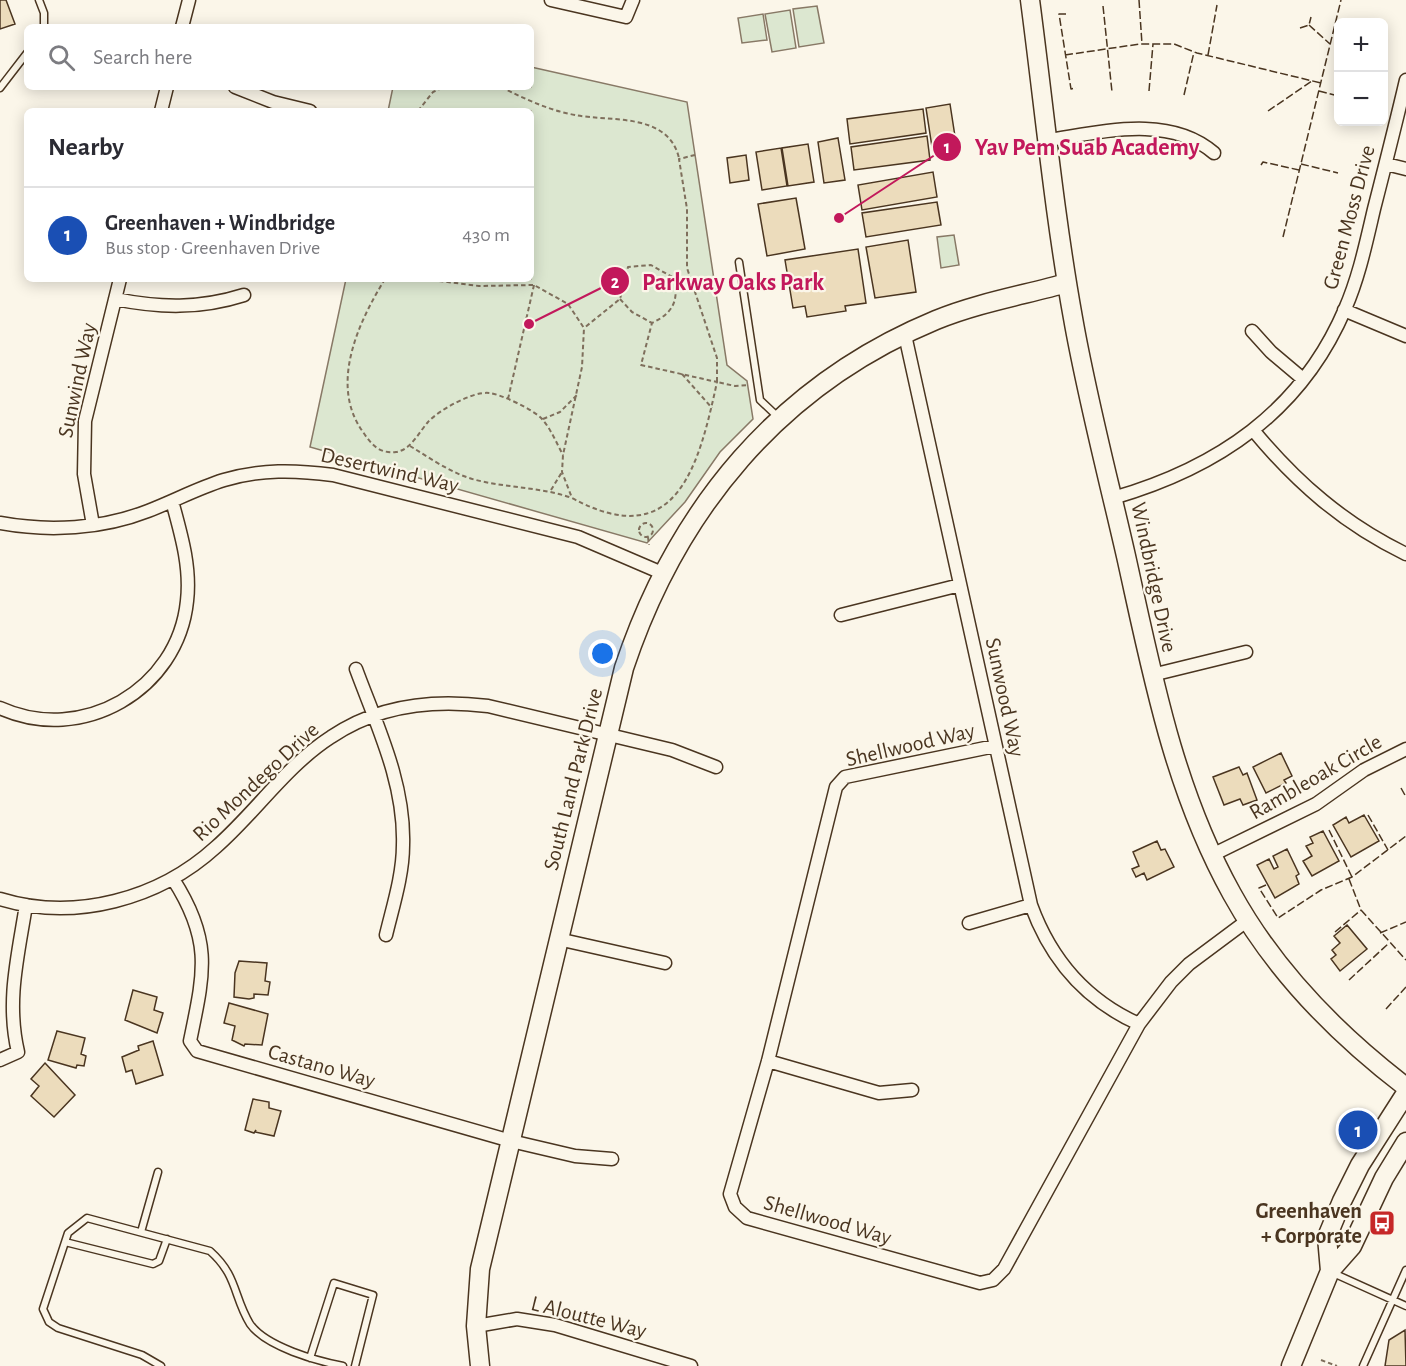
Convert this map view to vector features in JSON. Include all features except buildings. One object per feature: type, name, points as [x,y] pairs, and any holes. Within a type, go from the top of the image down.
[{"type":"street","points":[[183,24],[189,0]]},
{"type":"street","points":[[551,0],[626,17],[633,0]]},
{"type":"street","name":"Windbridge Drive","points":[[1030,0],[1073,320],[1152,675],[1176,769],[1212,855],[1248,920],[1315,1006],[1352,1043],[1406,1087]]},
{"type":"street","name":"Green Moss Drive","points":[[1113,498],[1166,482],[1198,467],[1253,430],[1303,379],[1329,341],[1358,273],[1406,80]]},
{"type":"street","points":[[162,108],[166,90]]},
{"type":"street","points":[[243,90],[273,102],[298,108]]},
{"type":"street","points":[[1048,140],[1126,129],[1152,129],[1192,138],[1214,153]]},
{"type":"street","points":[[1386,164],[1406,169]]},
{"type":"street","name":"Sunwind Way","points":[[93,525],[84,474],[85,421],[119,282]]},
{"type":"street","name":"South Land Park Drive","points":[[480,1366],[476,1326],[480,1269],[608,734],[634,636],[662,573],[684,534],[724,477],[809,392],[839,370],[905,335],[956,313],[1067,283]]},
{"type":"street","points":[[115,299],[174,307],[204,305],[244,296]]},
{"type":"street","points":[[1344,310],[1406,336]]},
{"type":"street","points":[[1252,331],[1270,352],[1303,379]]},
{"type":"street","name":"Sunwood Way","points":[[905,335],[1030,905],[1050,949],[1065,970],[1098,1002],[1117,1015],[1139,1024]]},
{"type":"street","points":[[1253,430],[1281,464],[1320,501],[1375,539],[1406,554]]},
{"type":"street","name":"Desertwind Way","points":[[0,523],[64,528],[93,525],[122,519],[199,489],[249,474],[305,471],[333,475],[578,537],[662,573]]},
{"type":"street","points":[[0,708],[46,721],[87,717],[129,698],[161,667],[178,636],[188,600],[186,555],[172,501]]},
{"type":"street","points":[[841,615],[960,585]]},
{"type":"street","points":[[1152,675],[1246,652]]},
{"type":"street","points":[[356,669],[393,769],[403,819],[400,873],[386,935]]},
{"type":"street","name":"Rio Mondego Drive","points":[[0,899],[26,905],[90,906],[143,893],[173,879],[217,847],[310,752],[332,736],[374,716],[409,705],[462,702],[488,706],[672,750],[716,767]]},
{"type":"street","name":"Shellwood Way","points":[[995,746],[845,777],[836,788],[768,1061],[730,1194],[735,1207],[747,1218],[980,1283],[993,1280],[1004,1269],[1139,1024],[1171,982],[1189,964],[1248,920]]},
{"type":"street","name":"Rambleoak Circle","points":[[1212,855],[1316,804],[1364,770],[1406,749]]},
{"type":"street","name":"Castano Way","points":[[173,879],[191,909],[202,947],[201,990],[190,1041],[197,1051],[510,1141],[575,1156],[612,1159]]},
{"type":"street","points":[[0,1060],[18,1052],[11,998],[26,905]]},
{"type":"street","points":[[969,923],[1030,905]]},
{"type":"street","points":[[558,939],[665,963]]},
{"type":"street","points":[[768,1061],[879,1093],[912,1090]]},
{"type":"street","points":[[1330,1271],[1327,1237],[1342,1201],[1376,1137],[1406,1093]]},
{"type":"street","points":[[1291,1366],[1330,1271],[1352,1246],[1384,1178],[1406,1142]]},
{"type":"street","name":"L Aloutte Way","points":[[476,1326],[517,1319],[555,1325],[691,1366]]},
{"type":"lane","points":[[39,0],[44,13],[44,24]]},
{"type":"lane","points":[[0,87],[24,57]]},
{"type":"lane","points":[[740,262],[760,400],[781,419]]},
{"type":"lane","points":[[141,1232],[158,1172]]},
{"type":"lane","points":[[161,1366],[142,1355],[58,1328],[49,1322],[43,1309],[68,1233],[76,1224],[87,1218],[210,1251],[226,1265],[251,1325],[279,1346],[310,1358],[341,1366]]},
{"type":"lane","points":[[65,1242],[153,1264],[159,1261],[166,1239]]},
{"type":"lane","points":[[1363,1366],[1406,1270]]},
{"type":"lane","points":[[1330,1271],[1406,1306]]},
{"type":"lane","points":[[310,1358],[334,1283],[373,1295],[355,1366]]},
{"type":"path","points":[[420,108],[433,92],[437,90]]},
{"type":"path","points":[[410,446],[473,480],[551,490],[586,506],[624,518],[641,516],[665,504],[684,483],[697,455],[711,408],[717,382],[717,358],[687,268],[687,210],[679,159],[670,140],[658,129],[642,123],[573,115],[531,102],[507,90]]},
{"type":"path","points":[[679,159],[695,155]]},
{"type":"path","points":[[584,328],[620,299],[628,267],[651,265],[674,278],[678,294],[670,312],[652,323],[640,365],[735,386],[748,385]]},
{"type":"path","points":[[383,282],[368,307],[351,349],[348,383],[351,416],[372,445],[380,450],[397,452],[410,446],[430,420],[459,400],[489,393],[508,400],[542,419],[563,455]]},
{"type":"path","points":[[448,282],[479,286],[534,285],[568,303],[584,328],[582,367],[563,455],[562,472],[572,498]]},
{"type":"path","points":[[508,400],[534,285]]},
{"type":"path","points":[[620,299],[632,312],[652,323]]},
{"type":"path","points":[[680,372],[711,408]]},
{"type":"path","points":[[542,419],[560,412],[577,395]]},
{"type":"path","points":[[551,490],[562,472]]},
{"type":"path","points":[[641,516],[643,523]]},
{"type":"path","points":[[643,523],[639,533],[648,537]]},
{"type":"path","points":[[643,523],[648,523],[653,528],[653,532],[648,537]]},
{"type":"path","points":[[648,537],[649,545]]},
{"type":"path","points":[[1321,1360],[1337,1366]]},
{"type":"green space","points":[[817,6],[824,43],[799,47],[793,9]]},
{"type":"green space","points":[[790,10],[796,48],[772,52],[765,14]]},
{"type":"green space","points":[[763,14],[767,40],[742,43],[738,18]]},
{"type":"green space","points":[[534,68],[687,102],[727,365],[747,381],[753,419],[720,452],[685,502],[647,543],[310,447],[345,282],[534,282],[534,108],[389,108],[392,90],[534,90]]},
{"type":"green space","points":[[954,235],[959,265],[941,268],[937,237]]},
{"type":"fence","points":[[1139,0],[1142,44]]},
{"type":"fence","points":[[1283,237],[1341,0]]},
{"type":"fence","points":[[1208,55],[1217,5]]},
{"type":"fence","points":[[1103,6],[1112,92]]},
{"type":"fence","points":[[1066,14],[1059,14],[1071,89],[1076,88]]},
{"type":"fence","points":[[1300,28],[1309,25],[1311,17]]},
{"type":"fence","points":[[1309,25],[1330,44]]},
{"type":"fence","points":[[1065,55],[1140,44],[1174,44],[1197,53],[1321,83]]},
{"type":"fence","points":[[1149,91],[1153,44]]},
{"type":"fence","points":[[1184,95],[1194,52]]},
{"type":"fence","points":[[1268,111],[1312,81]]},
{"type":"fence","points":[[1319,91],[1334,95]]},
{"type":"fence","points":[[1261,165],[1263,162],[1299,170]]},
{"type":"fence","points":[[1301,164],[1338,173]]},
{"type":"fence","points":[[1401,788],[1406,797]]},
{"type":"fence","points":[[1368,815],[1388,850]]},
{"type":"fence","points":[[1329,830],[1352,877]]},
{"type":"fence","points":[[1266,885],[1259,888],[1278,918],[1321,890],[1352,877],[1406,836]]},
{"type":"fence","points":[[1349,879],[1361,910],[1406,960]]},
{"type":"fence","points":[[1335,932],[1361,910]]},
{"type":"fence","points":[[1380,933],[1406,922]]},
{"type":"fence","points":[[1349,980],[1389,943]]},
{"type":"fence","points":[[1386,1009],[1406,987]]},
{"type":"place","name":"Yav Pem Suab Academy","points":[[839,218]]},
{"type":"place","name":"Parkway Oaks Park","points":[[529,324]]},
{"type":"place","name":"Greenhaven + Windbridge","points":[[1358,1130]]},
{"type":"place","name":"Greenhaven + Corporate","points":[[1382,1223]]}]
